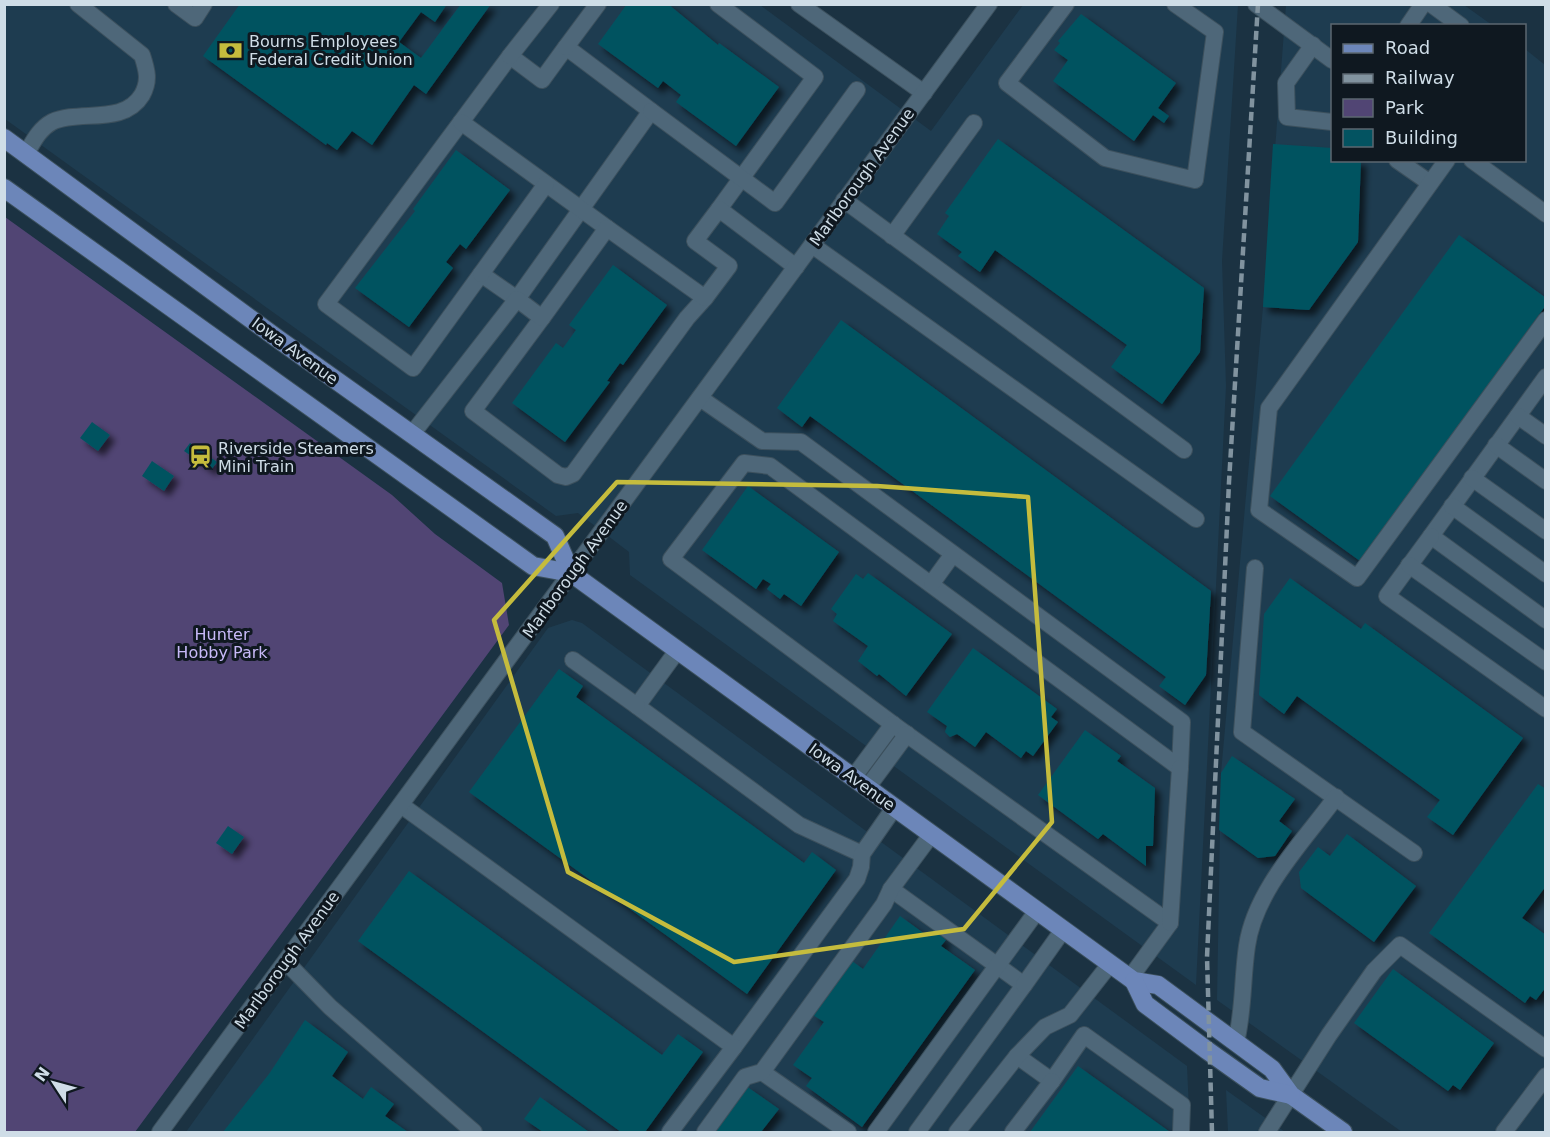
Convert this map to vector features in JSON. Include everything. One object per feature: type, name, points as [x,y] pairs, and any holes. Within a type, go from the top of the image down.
[{"type":"main road","name":"Iowa Avenue","points":[[4,138],[555,536],[571,573]]},
{"type":"main road","name":"Iowa Avenue","points":[[4,188],[533,566],[571,573],[1132,980],[1158,985],[1272,1069],[1291,1095],[1343,1132]]},
{"type":"main road","name":"Iowa Avenue","points":[[1132,980],[1145,1004],[1199,1044],[1260,1088],[1291,1095]]},
{"type":"street","points":[[26,154],[39,132],[51,123],[70,116],[100,116],[121,111],[135,104],[148,81],[142,55],[78,4]]},
{"type":"street","points":[[176,4],[195,18],[204,4]]},
{"type":"street","points":[[546,184],[412,368],[326,304],[551,4]]},
{"type":"street","points":[[510,56],[542,80],[598,4]]},
{"type":"street","points":[[607,228],[472,411],[558,475],[566,477],[573,474],[729,266],[695,241],[815,77],[718,4]]},
{"type":"street","points":[[799,4],[924,93]]},
{"type":"street","name":"Marlborough Avenue","points":[[159,1132],[989,4]]},
{"type":"street","points":[[1066,4],[1007,83],[1105,158],[1195,180],[1215,32],[1175,4]]},
{"type":"street","points":[[1256,4],[1331,59]]},
{"type":"street","points":[[1409,24],[1423,4]]},
{"type":"street","points":[[1431,4],[1458,24]]},
{"type":"street","points":[[1313,45],[1286,83],[1287,117],[1331,122]]},
{"type":"street","points":[[566,47],[775,203],[857,90]]},
{"type":"street","points":[[412,434],[517,299],[651,111]]},
{"type":"street","points":[[461,122],[705,298]]},
{"type":"street","points":[[892,236],[974,123]]},
{"type":"street","points":[[1400,162],[1430,183]]},
{"type":"street","points":[[1446,162],[1269,408],[1259,510],[1357,578],[1545,320]]},
{"type":"street","points":[[1475,162],[1545,214]]},
{"type":"street","points":[[844,201],[1184,450]]},
{"type":"street","points":[[719,209],[796,267]]},
{"type":"street","points":[[812,245],[1197,519]]},
{"type":"street","points":[[481,274],[542,318]]},
{"type":"street","points":[[1543,387],[1496,445],[1387,596],[1545,709]]},
{"type":"street","points":[[700,398],[762,441],[801,442],[1182,723],[1170,923],[1132,980]]},
{"type":"street","points":[[1518,416],[1545,436]]},
{"type":"street","points":[[762,441],[671,559],[900,729],[1170,923]]},
{"type":"street","points":[[1496,445],[1545,481]]},
{"type":"street","points":[[744,463],[770,466],[932,583],[1180,768]]},
{"type":"street","points":[[1472,478],[1545,531]]},
{"type":"street","points":[[1452,506],[1545,574]]},
{"type":"street","points":[[1431,536],[1545,620]]},
{"type":"street","points":[[932,583],[953,554]]},
{"type":"street","points":[[1409,565],[1545,662]]},
{"type":"street","points":[[1254,568],[1242,732],[1414,853]]},
{"type":"street","points":[[637,706],[677,651]]},
{"type":"street","points":[[573,660],[799,825],[862,854]]},
{"type":"street","points":[[860,783],[900,729]]},
{"type":"street","points":[[1236,1042],[1243,1012],[1247,946],[1255,916],[1268,890],[1336,797]]},
{"type":"street","points":[[401,805],[734,1047]]},
{"type":"street","points":[[670,1132],[857,879],[862,854],[894,807]]},
{"type":"street","points":[[705,1132],[745,1077],[762,1072],[884,904],[891,889],[931,834]]},
{"type":"street","points":[[891,889],[1024,985]]},
{"type":"street","points":[[876,1132],[999,967],[1037,911]]},
{"type":"street","points":[[917,1132],[1063,930]]},
{"type":"street","points":[[1267,1132],[1374,971],[1400,945],[1545,1049]]},
{"type":"street","points":[[286,962],[330,1007],[474,1132]]},
{"type":"street","points":[[957,1132],[1017,1056],[1045,1027],[1070,1015],[1110,964]]},
{"type":"street","points":[[1013,1132],[1084,1035],[1182,1105],[1181,1132]]},
{"type":"street","points":[[1017,1056],[1052,1081]]},
{"type":"street","points":[[762,1072],[848,1132]]},
{"type":"street","points":[[1504,1132],[1545,1076]]},
{"type":"highlighted area","points":[[617,482],[877,486],[1028,497],[1052,822],[964,929],[734,962],[568,872],[494,620]]},
{"type":"shaded area","points":[[4,5],[760,5],[931,131],[1023,5],[1238,5],[1222,261],[1226,386],[1196,985],[630,575],[629,552],[578,513],[556,516],[5,119]]},
{"type":"shaded area","points":[[1286,5],[1464,5],[1491,24],[1331,24],[1331,162],[1526,162],[1526,50],[1545,65],[1545,1132],[1402,1132],[1217,1000],[1221,773],[1263,307]]},
{"type":"shaded area","points":[[572,620],[582,623],[1187,1066],[1190,1132],[186,1132],[548,628]]},
{"type":"shaded area","points":[[1226,1090],[1285,1132],[1228,1132]]},
{"type":"green space","name":"Hunter Hobby Park","points":[[5,217],[392,495],[435,534],[502,583],[509,625],[135,1132],[5,1132]]},
{"type":"building","points":[[240,4],[447,4],[435,22],[421,12],[399,42],[421,58],[461,4],[491,4],[426,94],[414,85],[372,145],[352,131],[337,150],[327,143],[326,145],[203,56]]},
{"type":"building","points":[[627,4],[668,4],[718,45],[719,43],[779,87],[736,146],[676,102],[681,95],[663,81],[658,88],[598,44]]},
{"type":"building","points":[[1081,14],[1176,83],[1158,108],[1169,116],[1164,123],[1153,115],[1134,141],[1053,81],[1068,60],[1054,50],[1060,43],[1058,41]]},
{"type":"building","points":[[998,139],[1204,288],[1200,352],[1162,404],[1111,367],[1127,345],[995,250],[980,272],[958,256],[962,252],[937,234],[949,216],[945,213]]},
{"type":"building","points":[[1273,144],[1331,148],[1331,162],[1361,162],[1358,242],[1309,310],[1263,307]]},
{"type":"building","points":[[456,150],[510,190],[466,249],[460,244],[446,262],[453,268],[409,327],[355,288],[415,211],[413,209]]},
{"type":"building","points":[[1459,235],[1546,298],[1546,305],[1360,561],[1270,496]]},
{"type":"building","points":[[613,265],[667,305],[623,365],[620,363],[607,381],[610,382],[565,442],[512,403],[556,343],[563,348],[576,330],[569,325]]},
{"type":"building","points":[[841,320],[1211,591],[1206,675],[1185,705],[1159,686],[1166,677],[810,416],[802,427],[777,408]]},
{"type":"building","points":[[92,422],[110,435],[98,451],[80,438]]},
{"type":"building","name":"Riverside Steamers Mini Train","points":[[190,443],[217,462],[211,470],[184,451]]},
{"type":"building","points":[[152,461],[174,476],[164,491],[142,476]]},
{"type":"building","points":[[748,486],[839,552],[801,606],[784,594],[780,599],[767,589],[771,584],[763,579],[756,589],[702,550]]},
{"type":"building","points":[[868,573],[952,634],[906,696],[879,674],[877,676],[858,661],[868,646],[833,621],[837,614],[831,609],[856,574],[863,579]]},
{"type":"building","points":[[1290,578],[1361,629],[1365,623],[1523,738],[1453,835],[1427,817],[1440,800],[1297,696],[1284,714],[1259,695],[1264,614]]},
{"type":"building","points":[[973,648],[1057,709],[1051,717],[1058,722],[1033,756],[1026,751],[1021,758],[986,732],[975,747],[957,734],[950,737],[945,732],[947,726],[927,712]]},
{"type":"building","points":[[559,669],[583,686],[576,697],[804,863],[812,852],[836,870],[747,994],[469,792]]},
{"type":"building","points":[[1085,730],[1121,756],[1117,761],[1155,788],[1153,846],[1146,846],[1146,866],[1103,834],[1098,839],[1038,795]]},
{"type":"building","points":[[1232,756],[1295,799],[1279,821],[1292,831],[1275,856],[1258,858],[1219,830],[1221,773]]},
{"type":"building","points":[[1538,784],[1546,789],[1546,886],[1522,918],[1546,935],[1546,987],[1536,1000],[1530,996],[1525,1003],[1429,933]]},
{"type":"building","points":[[228,826],[244,837],[232,854],[216,843]]},
{"type":"building","points":[[1347,834],[1416,886],[1374,942],[1301,888],[1299,872],[1318,847],[1330,856]]},
{"type":"building","points":[[409,871],[662,1055],[678,1034],[703,1052],[645,1132],[621,1132],[358,941]]},
{"type":"building","points":[[900,916],[929,937],[933,930],[946,940],[941,946],[975,970],[862,1127],[806,1086],[812,1078],[793,1065],[824,1022],[813,1015],[852,961],[863,969]]},
{"type":"building","points":[[1393,969],[1494,1043],[1460,1090],[1453,1085],[1448,1091],[1354,1023]]},
{"type":"building","points":[[305,1020],[348,1052],[332,1076],[363,1099],[371,1087],[394,1104],[385,1116],[408,1132],[223,1132],[269,1074]]},
{"type":"building","points":[[1078,1066],[1170,1132],[1030,1132]]},
{"type":"building","points":[[746,1086],[779,1109],[761,1132],[712,1132]]},
{"type":"building","points":[[540,1097],[589,1132],[543,1132],[524,1119]]},
{"type":"railway","points":[[1212,1132],[1207,957],[1229,482],[1258,4]]},
{"type":"place","name":"Bourns Employees Federal Credit Union","points":[[231,50]]},
{"type":"place","name":"Riverside Steamers Mini Train","points":[[200,457]]}]
